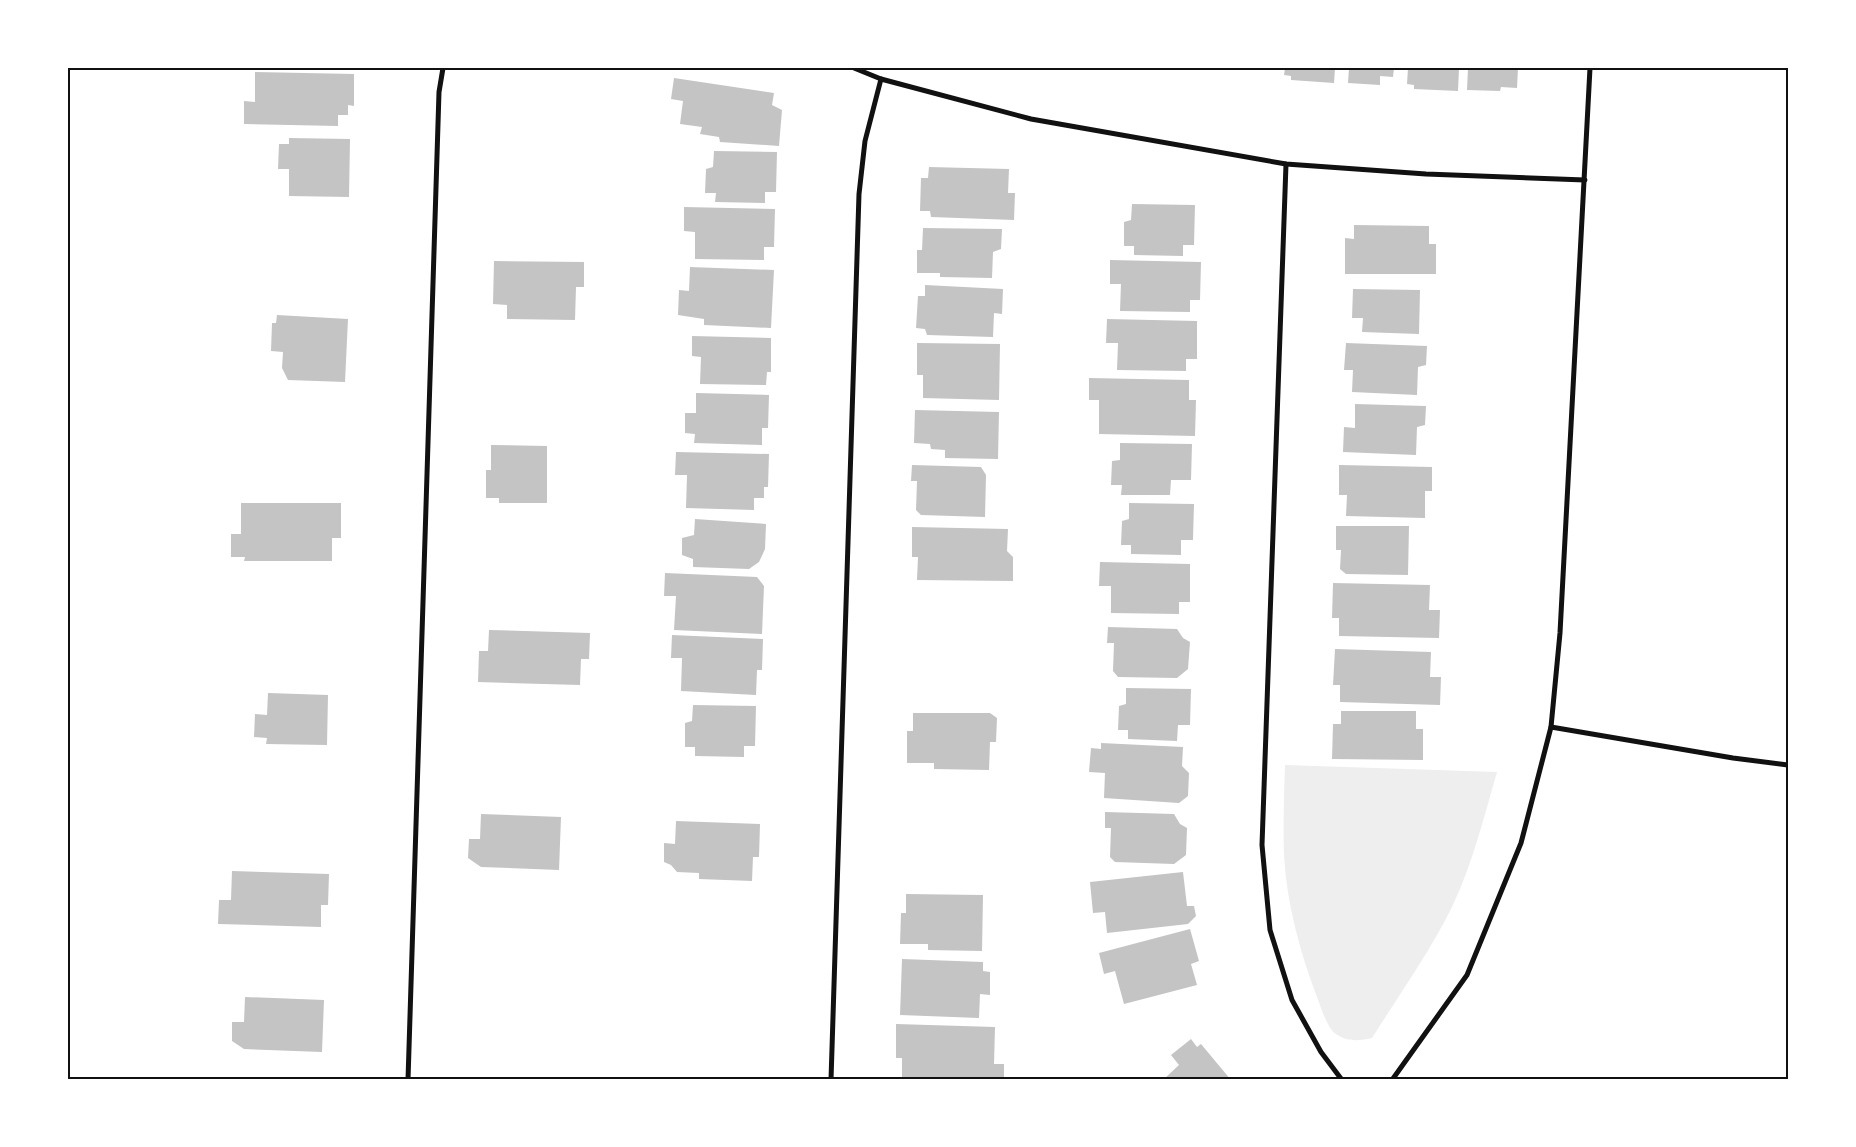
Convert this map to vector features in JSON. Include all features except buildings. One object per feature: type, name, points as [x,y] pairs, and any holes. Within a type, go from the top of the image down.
[{"type":"street","points":[[408,1080],[439,92],[443,68]]},
{"type":"street","points":[[854,68],[881,79],[1031,119],[1286,164],[1426,174],[1585,180]]},
{"type":"street","points":[[1392,1080],[1467,975],[1521,843],[1551,727],[1560,632],[1590,68]]},
{"type":"street","points":[[831,1080],[859,194],[864,141],[881,79]]},
{"type":"street","points":[[1286,164],[1262,845],[1270,930],[1292,1000],[1321,1052],[1342,1080]]},
{"type":"street","points":[[1551,727],[1733,758],[1788,765]]},
{"type":"shaded area","points":[[1285,765],[1497,772],[1472,858],[1452,907],[1424,957],[1372,1038],[1349,1040],[1340,1037],[1333,1031],[1322,1012],[1305,963],[1291,910],[1284,856]]}]
